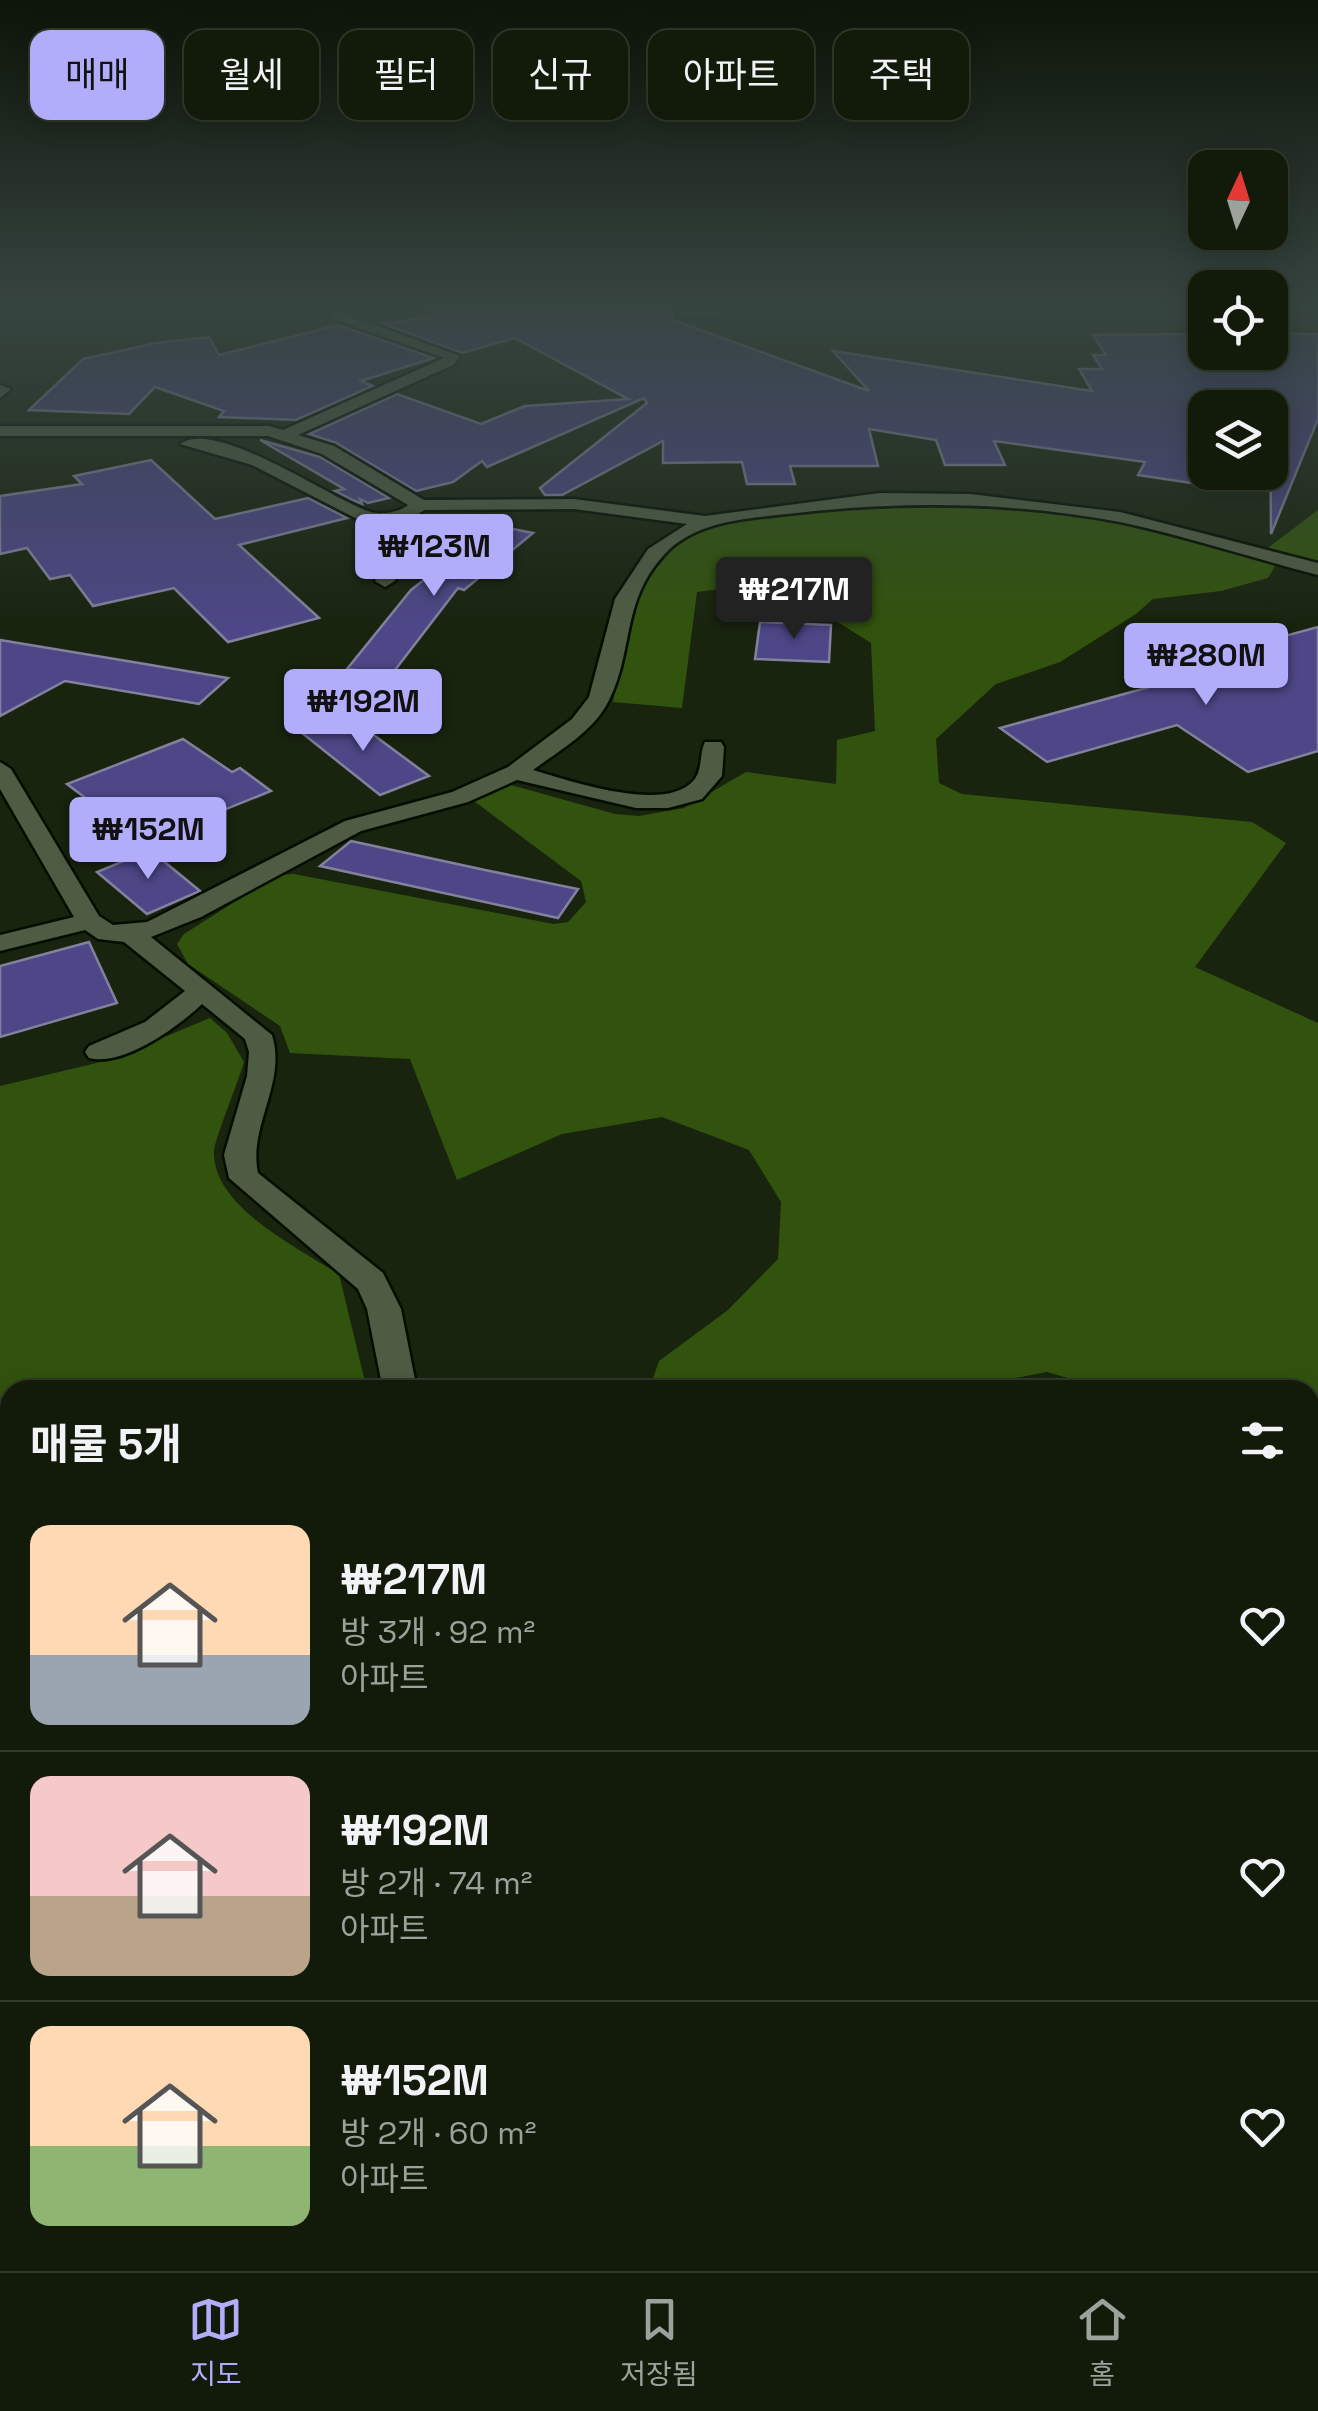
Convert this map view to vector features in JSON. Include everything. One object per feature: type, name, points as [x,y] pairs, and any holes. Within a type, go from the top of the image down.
[{"type":"lane","points":[[285,435],[330,415]]},
{"type":"lane","points":[[0,431],[237,430],[285,435],[328,450],[413,510]]},
{"type":"lane","points":[[0,448],[212,447],[271,466],[360,516],[386,519],[413,510],[574,504],[704,521]]},
{"type":"lane","points":[[0,769],[89,921],[107,933],[131,934],[192,912],[353,826],[460,797],[516,772],[580,724],[600,698],[625,599],[639,574],[655,553],[704,521],[739,512],[837,502],[970,498],[1120,517],[1318,569]]},
{"type":"lane","points":[[385,581],[413,510]]},
{"type":"lane","points":[[516,772],[586,794],[658,803],[687,795],[708,782],[716,767],[713,747]]},
{"type":"lane","points":[[0,943],[89,921]]},
{"type":"lane","points":[[131,934],[258,1035],[263,1052],[261,1076],[239,1156],[244,1178],[371,1282],[384,1309],[398,1380]]},
{"type":"lane","points":[[99,1052],[151,1032],[201,990]]},
{"type":"green space","points":[[882,501],[1005,507],[1127,523],[1276,564],[1268,578],[1221,591],[1153,599],[1060,662],[996,684],[936,739],[939,783],[962,794],[1252,822],[1286,843],[1195,967],[1318,1023],[1318,1380],[1075,1380],[1047,1372],[1006,1380],[652,1380],[659,1361],[728,1310],[778,1259],[781,1202],[749,1150],[662,1117],[562,1134],[457,1180],[410,1059],[290,1053],[280,1026],[188,964],[177,944],[184,934],[277,875],[294,874],[554,924],[568,922],[586,902],[581,881],[474,801],[511,785],[615,814],[639,816],[684,808],[746,772],[836,784],[837,740],[875,731],[871,643],[774,582],[697,592],[682,708],[613,702],[636,593],[675,546],[720,519]]},
{"type":"green space","points":[[1318,510],[1318,563],[1265,550]]},
{"type":"green space","points":[[210,1018],[227,1033],[244,1062],[215,1146],[217,1172],[227,1191],[261,1224],[339,1274],[365,1380],[0,1380],[0,1086],[109,1060]]},
{"type":"building","points":[[221,415],[307,415],[296,420]]},
{"type":"building","points":[[351,415],[456,415],[481,424],[503,415],[605,415],[487,467],[482,461],[453,482],[416,491],[336,443],[309,434]]},
{"type":"building","points":[[632,415],[1188,415],[1188,482],[1138,475],[1145,462],[994,441],[1005,465],[945,465],[936,440],[869,429],[878,466],[790,466],[795,484],[747,484],[742,462],[663,463],[663,441],[562,495],[545,495],[540,488]]},
{"type":"building","points":[[1288,415],[1318,415],[1318,419],[1271,534],[1271,490],[1288,490]]},
{"type":"building","points":[[260,440],[320,457],[389,498],[368,503],[360,499],[362,504],[355,501],[335,491],[344,489]]},
{"type":"building","points":[[151,460],[215,519],[308,498],[347,518],[239,545],[319,618],[228,642],[174,588],[93,606],[70,575],[50,579],[27,548],[0,554],[0,496],[82,484],[74,476]]},
{"type":"building","points":[[493,525],[533,533],[464,590],[458,588],[392,674],[347,669],[411,590]]},
{"type":"building","points":[[760,622],[831,625],[829,662],[755,659]]},
{"type":"building","points":[[1318,627],[1318,751],[1248,772],[1177,725],[1047,762],[1000,728],[1208,671],[1192,661]]},
{"type":"building","points":[[0,640],[228,678],[199,704],[65,681],[0,716]]},
{"type":"building","points":[[344,713],[429,776],[380,795],[297,729]]},
{"type":"building","points":[[183,739],[232,772],[240,768],[271,791],[114,854],[84,829],[112,818],[67,784]]},
{"type":"building","points":[[351,841],[578,889],[558,918],[320,866]]},
{"type":"building","points":[[150,850],[200,891],[147,914],[97,872]]},
{"type":"building","points":[[89,942],[117,1003],[0,1037],[0,966]]}]
